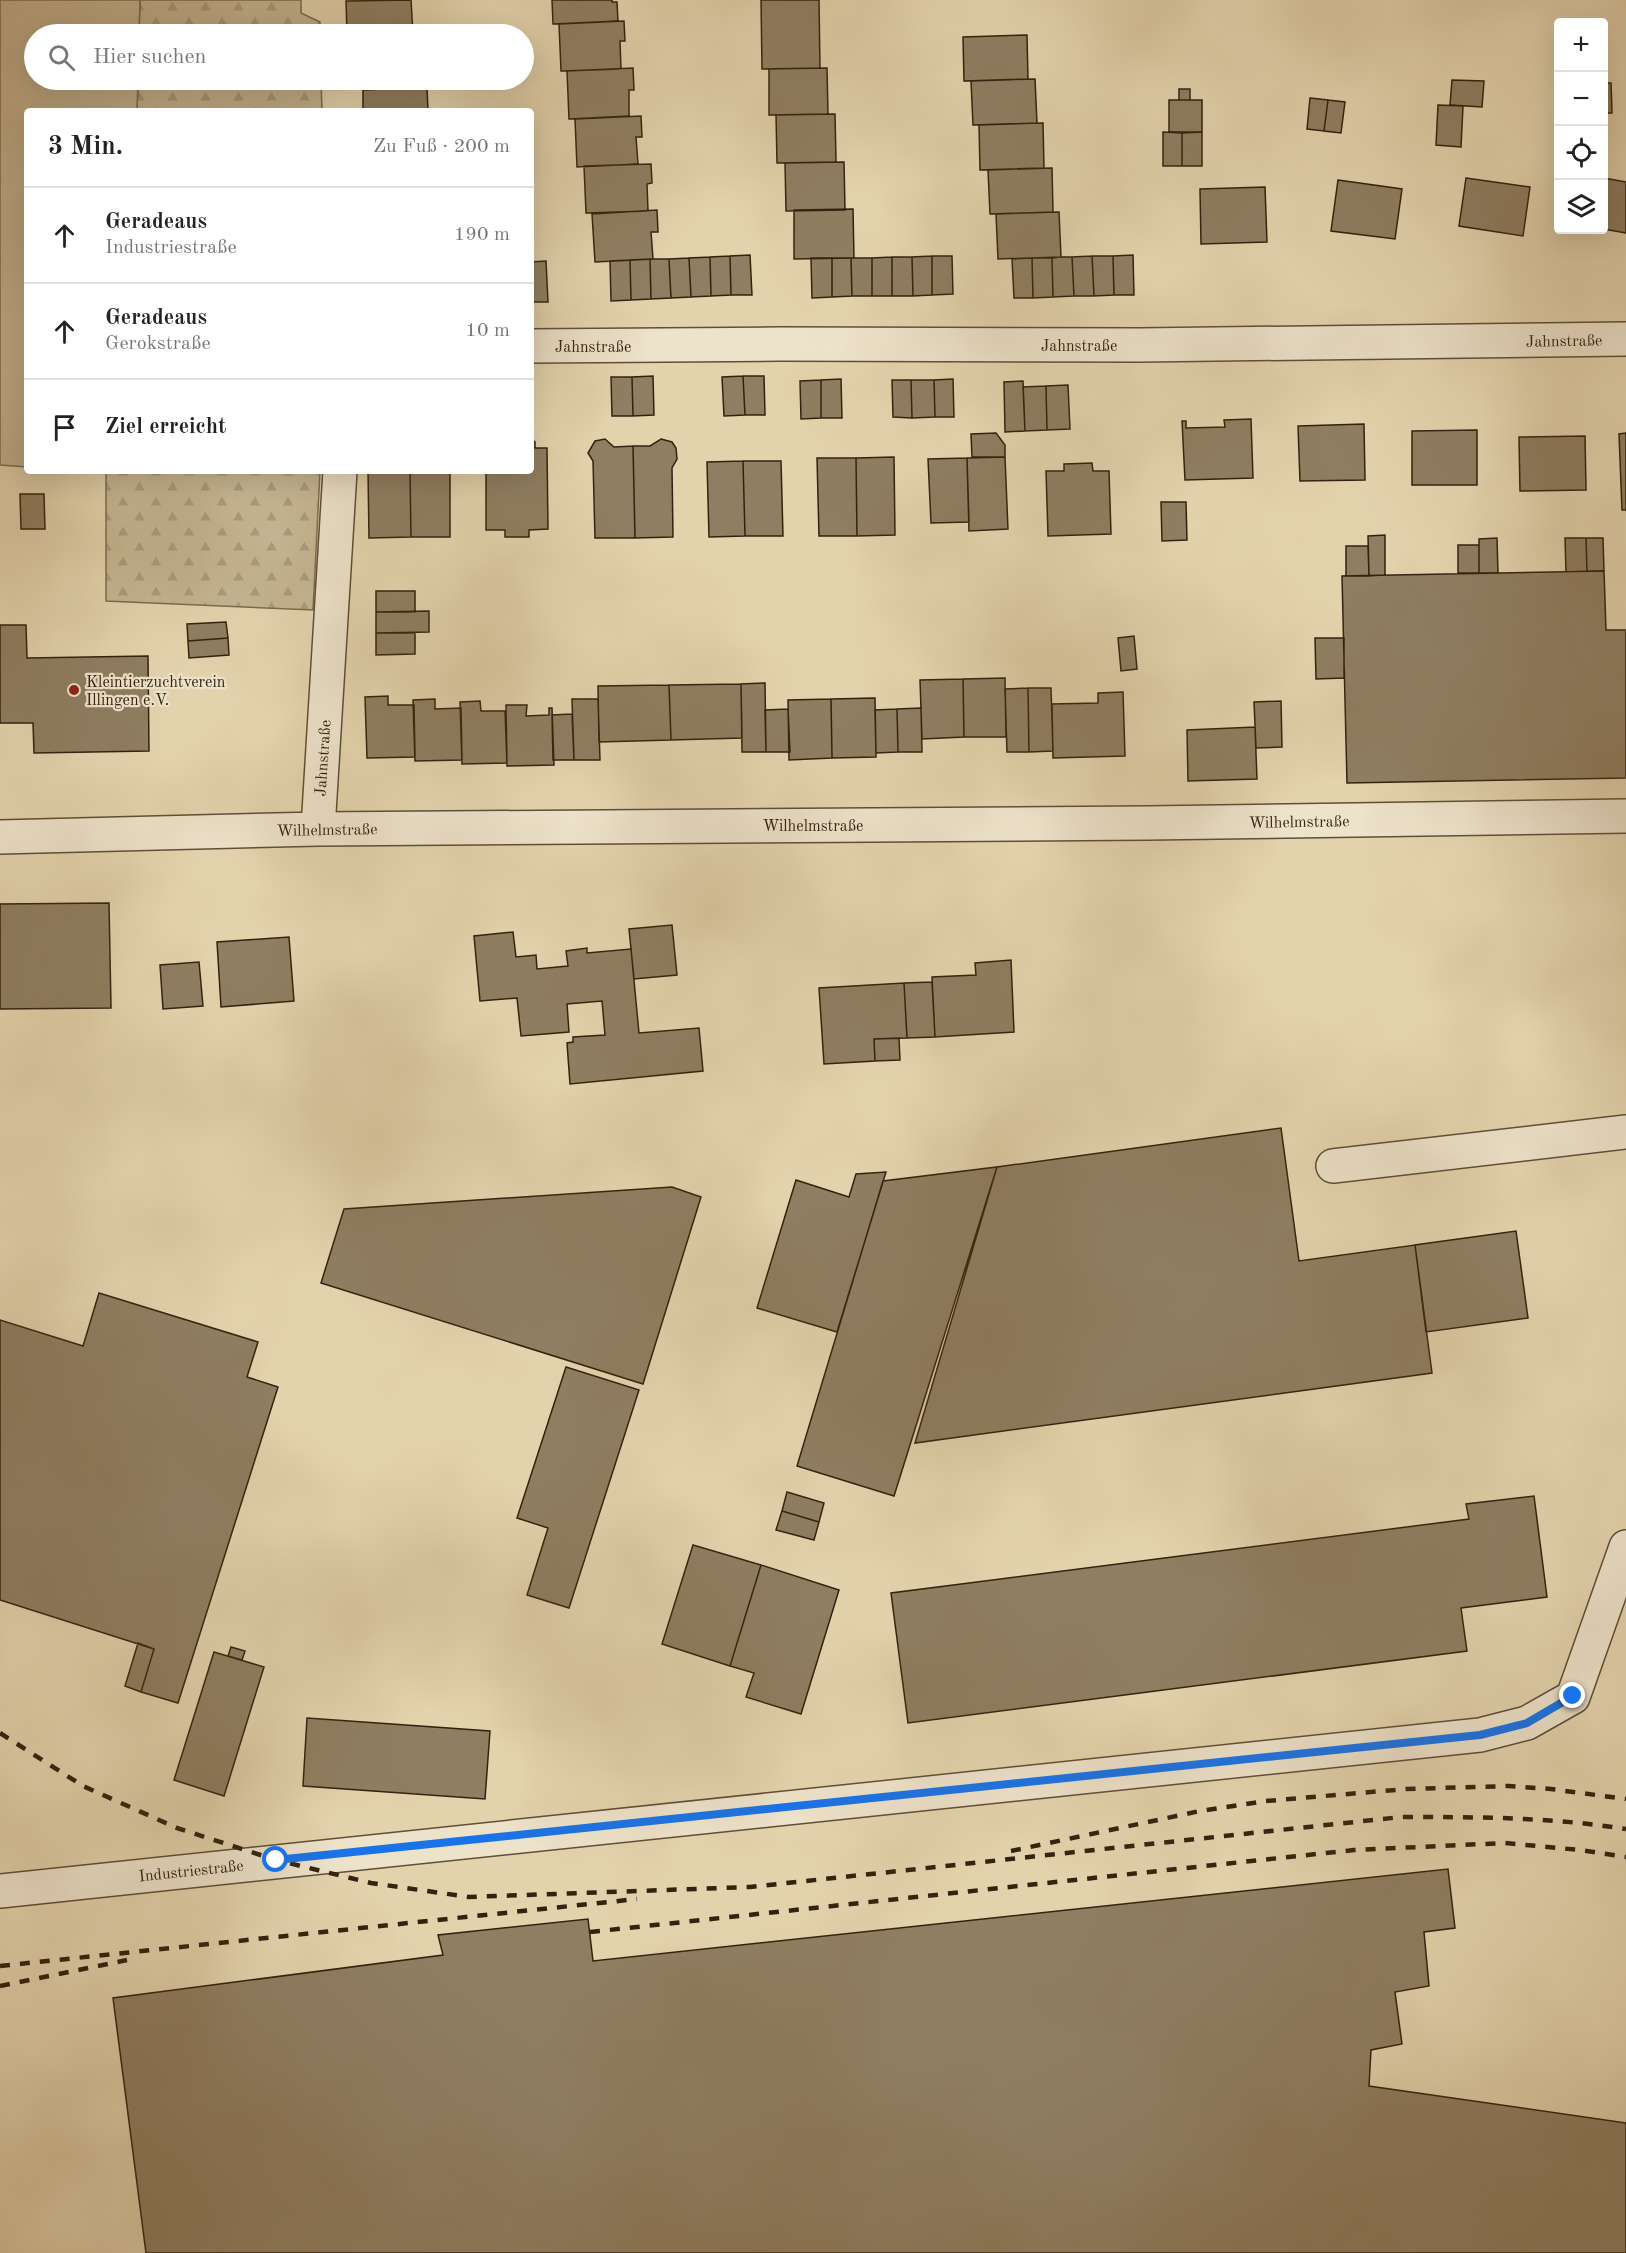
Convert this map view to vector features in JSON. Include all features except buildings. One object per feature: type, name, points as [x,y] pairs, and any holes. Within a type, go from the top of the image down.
[{"type":"street","name":"Jahnstraße","points":[[534,346],[1140,345],[1626,339]]},
{"type":"street","name":"Jahnstraße","points":[[318,829],[340,474]]},
{"type":"street","name":"Wilhelmstraße","points":[[0,837],[318,829],[1148,823],[1626,816]]},
{"type":"street","points":[[1333,1166],[1626,1132]]},
{"type":"street","name":"Industriestraße","points":[[0,1891],[1480,1735],[1527,1723],[1573,1696],[1626,1547]]},
{"type":"green space","points":[[0,0],[140,0],[139,24],[24,24],[24,90],[138,90],[137,108],[24,108],[24,467],[0,465]]},
{"type":"green space","points":[[140,0],[301,0],[301,13],[320,22],[320,24],[139,24]]},
{"type":"green space","points":[[138,90],[321,90],[322,108],[137,108]]},
{"type":"green space","points":[[106,474],[320,474],[313,610],[106,601]]},
{"type":"railway","points":[[0,1733],[83,1786],[177,1828],[276,1860],[371,1883],[469,1897],[750,1887],[1401,1817],[1542,1820],[1626,1829]]},
{"type":"railway","points":[[1011,1851],[1200,1811],[1266,1801],[1406,1789],[1509,1786],[1626,1799]]},
{"type":"railway","points":[[590,1932],[1354,1850],[1505,1843],[1626,1857]]},
{"type":"railway","points":[[0,1966],[637,1899]]},
{"type":"railway","points":[[0,1986],[127,1960]]},
{"type":"place","name":"Kleintierzuchtverein Illingen e.V.","points":[[74,690]]},
{"type":"route","points":[[276,1860],[1480,1735],[1527,1723],[1573,1696]]}]
